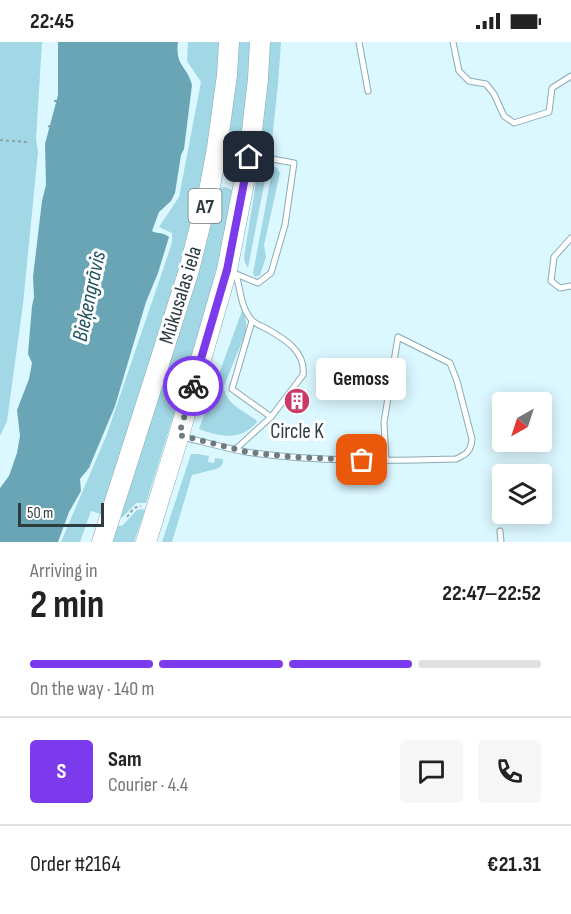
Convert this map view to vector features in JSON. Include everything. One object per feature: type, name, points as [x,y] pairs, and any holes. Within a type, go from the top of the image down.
[{"type":"highway","name":"Mūkusalas iela","points":[[102,542],[189,270],[210,186],[217,147],[229,42]]},
{"type":"highway","name":"Mūkusalas iela","points":[[146,542],[231,272],[249,157],[260,42]]},
{"type":"highway","points":[[217,147],[220,158],[227,164],[238,165],[249,157]]},
{"type":"lane","points":[[360,42],[368,91]]},
{"type":"lane","points":[[453,42],[459,71],[469,81],[486,84],[494,94],[504,116],[514,123],[549,112],[552,88],[571,76]]},
{"type":"lane","points":[[231,272],[258,283],[272,273],[285,225],[294,163],[249,157]]},
{"type":"lane","points":[[571,238],[554,257],[551,280],[560,288],[571,286]]},
{"type":"lane","points":[[231,272],[244,308],[252,321],[287,342],[297,351],[303,363],[303,375],[271,417],[242,444],[233,449]]},
{"type":"lane","points":[[252,321],[232,390],[271,417]]},
{"type":"lane","points":[[179,435],[233,449],[292,457],[386,461],[456,459],[471,447],[472,439],[450,363],[398,337],[384,422],[386,461]]},
{"type":"lane","points":[[500,531],[501,542]]},
{"type":"path","points":[[0,140],[27,141]]},
{"type":"path","points":[[109,520],[121,522],[138,506],[156,510]]},
{"type":"shaded area","points":[[0,42],[42,42],[36,139],[38,152],[23,304],[7,421],[0,436]]},
{"type":"shaded area","points":[[188,42],[222,42],[217,105],[195,221],[104,515],[91,511],[80,542],[61,542],[107,434],[172,243],[172,233],[159,227],[179,197],[201,82],[187,61]]},
{"type":"shaded area","points":[[236,42],[253,42],[243,149],[234,155],[227,153],[224,146]]},
{"type":"shaded area","points":[[269,42],[281,42],[271,150],[262,143],[261,134]]},
{"type":"shaded area","points":[[268,164],[248,268],[244,257],[258,170],[262,165]]},
{"type":"shaded area","points":[[273,166],[280,173],[264,245],[266,257],[260,275],[255,277],[253,273]]},
{"type":"shaded area","points":[[225,187],[236,195],[217,277],[146,503],[136,503],[123,517],[117,518],[208,234],[215,192]]},
{"type":"shaded area","points":[[243,308],[246,332],[224,386],[231,402],[257,422],[237,435],[215,434],[199,429]]},
{"type":"shaded area","points":[[191,454],[209,456],[208,462],[214,463],[215,458],[223,459],[223,463],[216,469],[192,475],[172,542],[162,542]]},
{"type":"shaded area","points":[[137,510],[145,510],[134,542],[108,542],[114,525],[123,525]]},
{"type":"water","name":"Bieķengrāvis","points":[[58,42],[178,42],[178,56],[192,85],[184,149],[175,193],[171,201],[159,212],[152,231],[169,237],[146,302],[115,406],[89,468],[80,479],[81,491],[69,512],[58,542],[0,542],[0,488],[9,476],[17,453],[20,436],[17,410],[29,379],[32,363],[28,354],[34,297],[33,277],[46,185],[45,144],[58,95]]},
{"type":"way so far","points":[[193,386],[179,435],[247,452],[292,457],[362,460]]},
{"type":"place","name":"Circle K","points":[[297,401]]},
{"type":"place","name":"Gemoss","points":[[362,460]]},
{"type":"route","points":[[193,386],[227,270],[249,157]]}]
